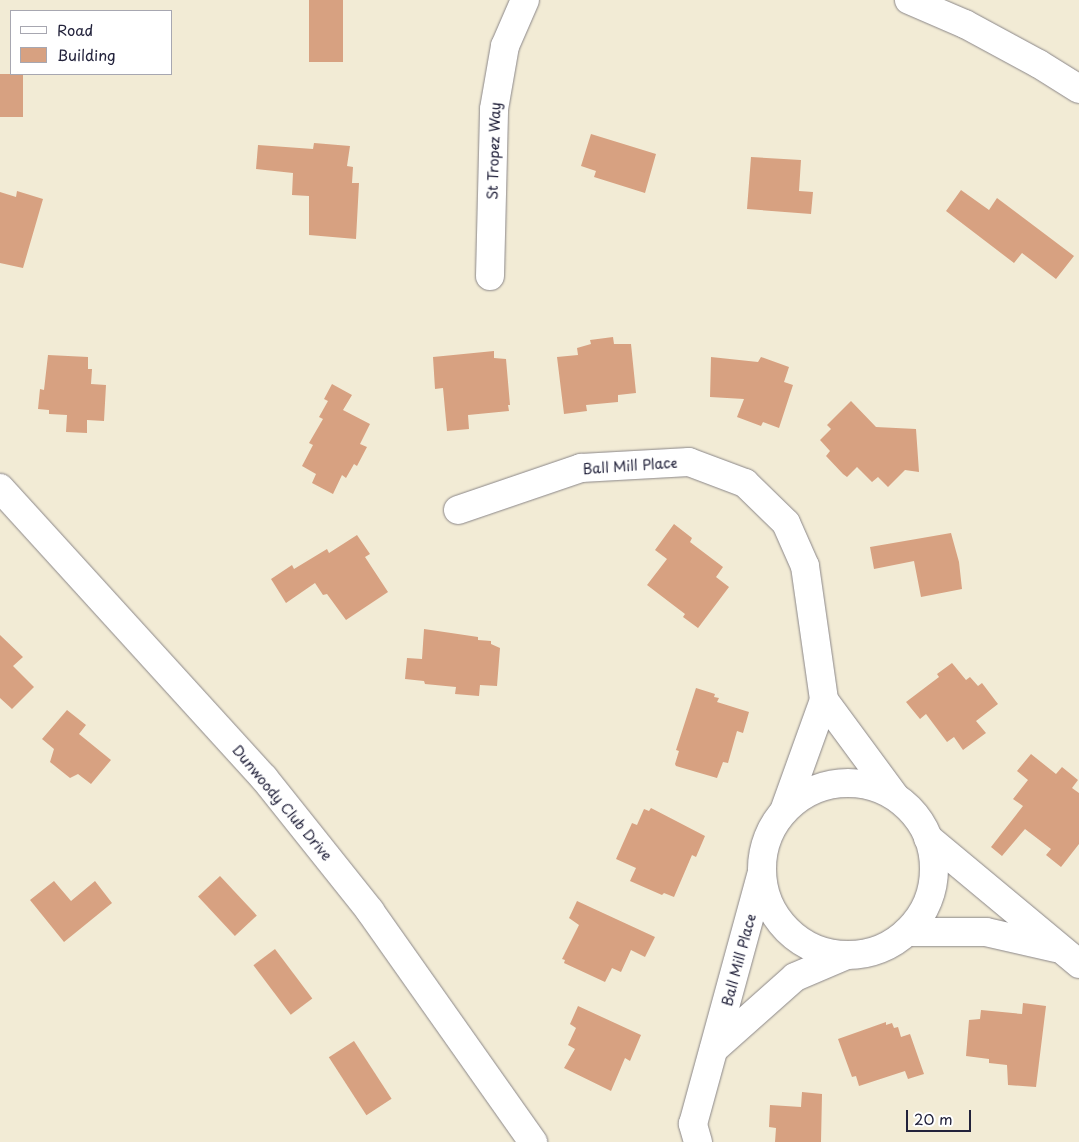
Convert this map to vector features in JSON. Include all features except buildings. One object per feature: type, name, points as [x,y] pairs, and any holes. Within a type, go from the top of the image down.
[{"type":"street","name":"St Tropez Way","points":[[490,276],[494,109],[505,46],[525,0]]},
{"type":"street","points":[[909,0],[965,24],[1039,64],[1079,89]]},
{"type":"street","name":"Ball Mill Place","points":[[458,510],[581,468],[689,462],[745,483],[786,523],[805,566],[824,700],[784,811]]},
{"type":"street","name":"Dunwoody Club Drive","points":[[0,488],[264,778],[370,911],[533,1142]]},
{"type":"street","name":"Ball Mill Place","points":[[824,700],[894,795]]},
{"type":"street","points":[[844,783],[862,784],[894,795],[915,815],[928,838],[934,873],[926,906],[907,932],[879,949],[847,955],[816,948],[788,930],[770,904],[764,888],[762,871],[767,839],[784,811],[811,791],[844,783]]},
{"type":"street","points":[[928,838],[1069,957]]},
{"type":"street","name":"Ball Mill Place","points":[[698,1142],[693,1124],[762,871]]},
{"type":"street","points":[[907,932],[986,932],[1069,957]]},
{"type":"street","name":"Ball Mill Place","points":[[714,1049],[795,977],[847,955]]}]
